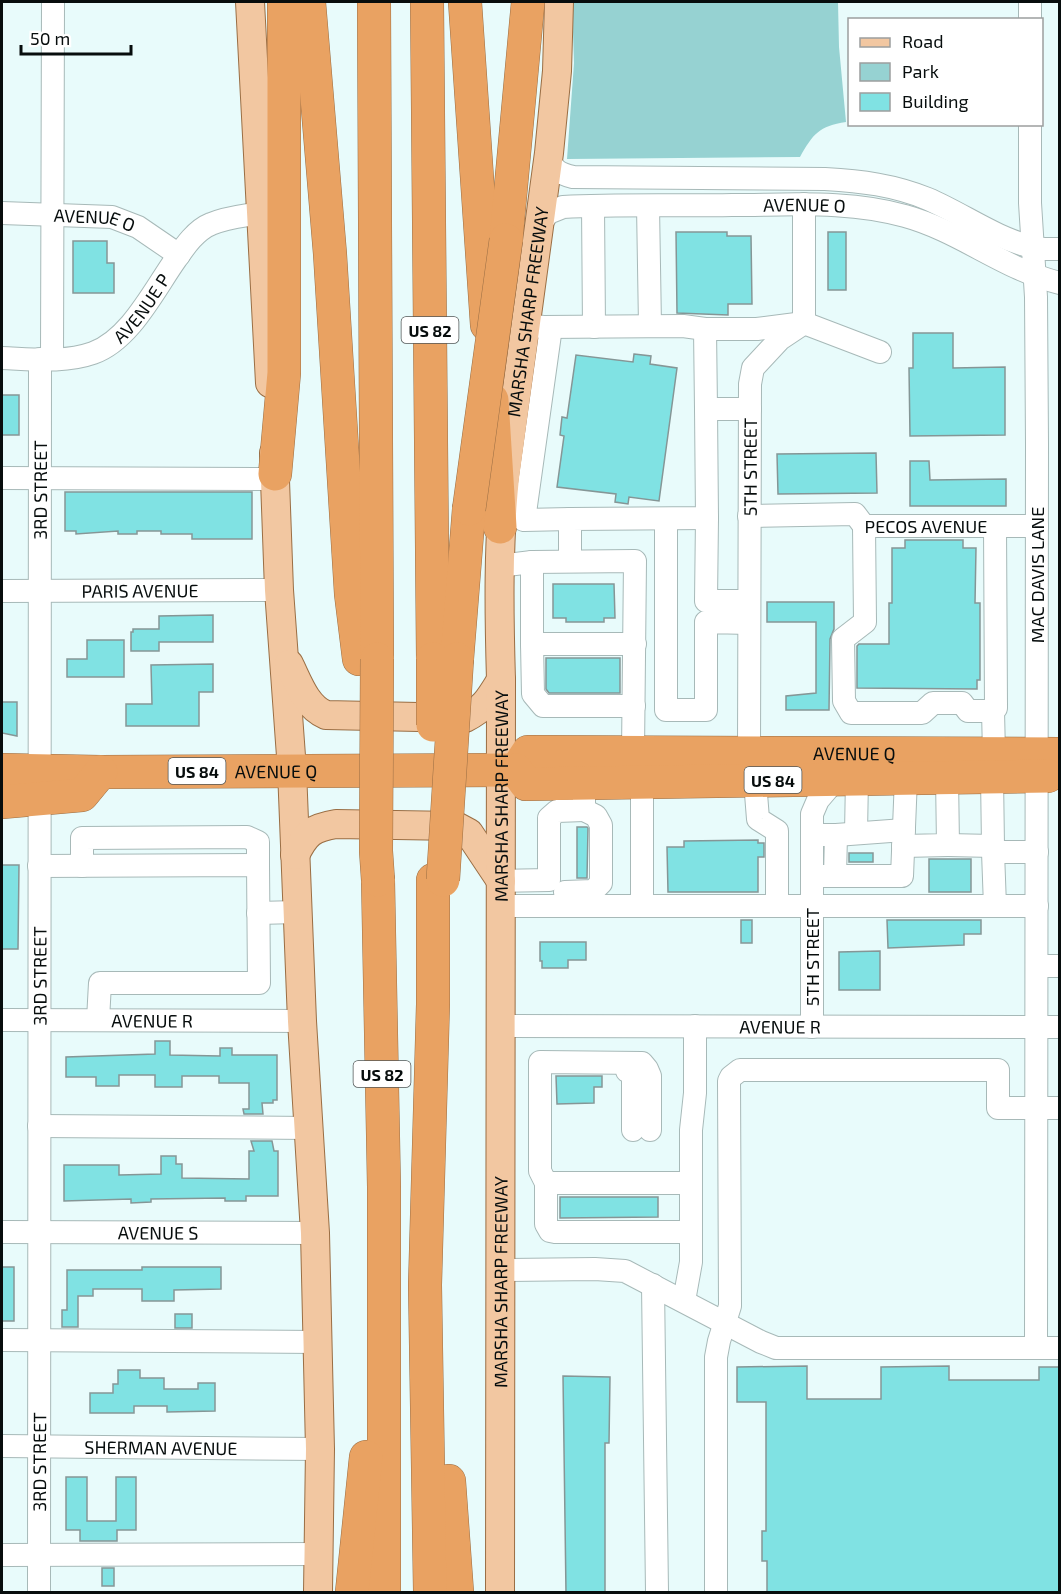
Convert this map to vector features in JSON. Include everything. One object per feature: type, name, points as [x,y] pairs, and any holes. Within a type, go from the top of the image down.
[{"type":"highway","points":[[275,476],[284,373],[284,2]]},
{"type":"highway","points":[[309,2],[330,254],[351,594],[368,658]]},
{"type":"highway","name":"US 82","points":[[374,2],[368,658],[377,866],[384,1267],[384,1593]]},
{"type":"highway","name":"US 82","points":[[427,2],[445,659],[425,1285],[430,1593]]},
{"type":"highway","points":[[465,2],[500,527]]},
{"type":"highway","points":[[445,659],[506,240],[528,2]]},
{"type":"highway","name":"AVENUE Q","points":[[508,771],[528,752],[633,752],[752,767],[1048,765]]},
{"type":"highway","name":"AVENUE Q","points":[[40,785],[82,795],[101,772],[508,771],[526,784],[584,797],[642,783],[752,767],[788,780],[947,777],[993,765]]},
{"type":"highway","name":"US 84","points":[[2,770],[40,785]]},
{"type":"highway","name":"US 84","points":[[2,802],[40,785]]},
{"type":"highway","points":[[352,1593],[384,1267]]},
{"type":"highway","points":[[425,1285],[439,1327],[457,1593]]},
{"type":"main road","points":[[250,2],[279,590],[292,770],[302,1021],[315,1233],[320,1449],[318,1593]]},
{"type":"main road","name":"MARSHA SHARP FREEWAY","points":[[500,1593],[501,894],[508,771],[501,680],[500,527],[505,477],[538,326],[540,225],[557,71],[559,2]]},
{"type":"main road","points":[[284,654],[310,705],[326,715],[465,718],[479,711],[490,699],[501,680]]},
{"type":"main road","points":[[295,855],[302,840],[310,831],[323,826],[336,824],[456,826],[469,833],[501,894]]},
{"type":"street","name":"3RD STREET","points":[[39,1593],[40,478],[53,214],[53,2]]},
{"type":"street","points":[[1030,2],[1030,18]]},
{"type":"street","name":"MAC DAVIS LANE","points":[[1030,126],[1032,248],[1035,277],[1037,526],[1048,765],[1037,852],[1036,1348]]},
{"type":"street","name":"AVENUE O","points":[[549,153],[550,164],[554,170],[562,175],[573,177],[857,181],[885,185],[927,199],[1002,236],[1032,248],[1059,249]]},
{"type":"street","points":[[726,178],[778,188],[804,204]]},
{"type":"street","points":[[804,204],[825,189],[857,181]]},
{"type":"street","name":"AVENUE O","points":[[540,225],[544,217],[555,209],[563,207],[804,204],[868,207],[908,216],[946,230],[1035,277],[1059,283]]},
{"type":"street","points":[[804,204],[804,323]]},
{"type":"street","points":[[593,206],[594,327]]},
{"type":"street","points":[[648,206],[650,326]]},
{"type":"street","name":"AVENUE O","points":[[2,213],[101,216],[124,221],[179,255]]},
{"type":"street","name":"AVENUE P","points":[[2,358],[46,359],[92,354],[112,344],[128,328],[190,240],[209,224],[260,213]]},
{"type":"street","points":[[706,518],[524,520],[538,326],[757,328],[804,323],[880,352]]},
{"type":"street","name":"5TH STREET","points":[[777,906],[777,831],[758,819],[752,767],[749,612],[750,384],[753,368],[780,339],[804,323]]},
{"type":"street","points":[[666,519],[666,710],[706,710],[705,328]]},
{"type":"street","points":[[706,409],[750,409]]},
{"type":"street","points":[[2,478],[275,476]]},
{"type":"street","name":"PECOS AVENUE","points":[[749,516],[855,514],[864,526],[1037,526]]},
{"type":"street","points":[[570,519],[570,561]]},
{"type":"street","points":[[864,526],[865,622],[843,639],[844,701],[851,712],[922,712],[933,703],[962,703],[968,711],[993,711]]},
{"type":"street","points":[[995,526],[996,708],[993,711],[995,906]]},
{"type":"street","points":[[499,566],[532,562],[635,561],[633,752]]},
{"type":"street","points":[[532,562],[533,694],[543,706],[634,706]]},
{"type":"street","name":"PARIS AVENUE","points":[[2,591],[279,590]]},
{"type":"street","points":[[706,612],[749,612]]},
{"type":"street","points":[[532,644],[635,644]]},
{"type":"street","points":[[947,777],[948,845]]},
{"type":"street","points":[[812,876],[902,876],[906,778]]},
{"type":"street","points":[[812,825],[818,800],[847,779]]},
{"type":"street","points":[[835,876],[846,834],[847,779]]},
{"type":"street","points":[[788,780],[801,795],[812,825]]},
{"type":"street","points":[[642,783],[642,906]]},
{"type":"street","points":[[501,894],[549,886],[593,891],[602,883],[602,825],[584,797],[557,811],[549,818],[549,886]]},
{"type":"street","points":[[812,825],[846,834],[1037,852]]},
{"type":"street","name":"5TH STREET","points":[[812,825],[812,1027]]},
{"type":"street","points":[[39,866],[258,865],[259,983],[100,983],[99,1020]]},
{"type":"street","points":[[501,894],[642,906],[1036,906]]},
{"type":"street","points":[[258,913],[297,912]]},
{"type":"street","points":[[1036,966],[1059,966]]},
{"type":"street","name":"AVENUE R","points":[[2,1020],[302,1021]]},
{"type":"street","name":"AVENUE R","points":[[501,1026],[1059,1027]]},
{"type":"street","points":[[684,1301],[691,1262],[695,1026]]},
{"type":"street","points":[[540,1079],[549,1070],[627,1071],[631,1073],[642,1130],[650,1076],[642,1063],[540,1062],[540,1079],[540,1171],[546,1183],[546,1224],[550,1231],[691,1232]]},
{"type":"street","points":[[716,1593],[716,1357],[730,1306],[729,1081],[731,1077],[740,1070],[998,1070],[998,1108],[1059,1108]]},
{"type":"street","points":[[39,1126],[309,1128]]},
{"type":"street","points":[[546,1183],[691,1183]]},
{"type":"street","name":"AVENUE S","points":[[2,1232],[315,1233]]},
{"type":"street","points":[[501,1269],[618,1269],[776,1348],[1059,1348]]},
{"type":"street","points":[[653,1285],[657,1593]]},
{"type":"street","points":[[2,1340],[317,1342]]},
{"type":"street","name":"SHERMAN AVENUE","points":[[2,1446],[320,1449]]},
{"type":"street","points":[[2,1555],[318,1554]]},
{"type":"green space","points":[[572,2],[838,2],[839,47],[846,122],[829,126],[818,132],[800,157],[567,159],[574,63]]},
{"type":"building","points":[[676,232],[727,232],[727,236],[751,236],[752,304],[728,304],[728,315],[677,313]]},
{"type":"building","points":[[828,232],[846,232],[846,290],[828,290]]},
{"type":"building","points":[[73,241],[107,241],[107,263],[114,263],[114,293],[73,293]]},
{"type":"building","points":[[913,333],[953,333],[953,368],[1005,367],[1005,435],[910,436],[909,368],[913,368]]},
{"type":"building","points":[[634,354],[651,356],[650,364],[677,368],[659,501],[629,497],[628,504],[615,502],[616,494],[557,487],[564,436],[560,435],[562,417],[567,418],[576,355],[633,362]]},
{"type":"building","points":[[2,395],[19,395],[19,435],[2,435]]},
{"type":"building","points":[[876,453],[877,493],[778,494],[777,454]]},
{"type":"building","points":[[910,461],[929,461],[930,480],[1006,479],[1006,506],[910,506]]},
{"type":"building","points":[[65,492],[252,492],[252,539],[192,539],[192,534],[161,534],[161,531],[137,531],[137,534],[118,534],[118,531],[76,534],[76,531],[65,531]]},
{"type":"building","points":[[905,540],[963,540],[963,548],[976,548],[975,603],[980,603],[980,680],[977,680],[977,689],[857,688],[857,646],[859,644],[889,644],[892,548],[905,548]]},
{"type":"building","points":[[553,584],[614,584],[615,618],[604,618],[604,622],[566,622],[566,618],[553,618]]},
{"type":"building","points":[[767,602],[834,602],[834,629],[830,639],[829,710],[786,710],[786,696],[816,693],[816,622],[767,622]]},
{"type":"building","points":[[213,615],[213,642],[159,642],[159,651],[131,651],[133,629],[159,629],[159,616]]},
{"type":"building","points":[[87,640],[124,640],[124,677],[67,677],[67,659],[87,659]]},
{"type":"building","points":[[546,658],[620,658],[620,693],[549,693],[546,689]]},
{"type":"building","points":[[213,664],[213,692],[199,692],[199,726],[126,726],[126,704],[152,704],[151,665]]},
{"type":"building","points":[[2,702],[17,702],[17,736],[2,733]]},
{"type":"building","points":[[577,827],[588,828],[587,878],[577,878]]},
{"type":"building","points":[[758,840],[758,843],[764,843],[764,857],[758,857],[758,892],[668,892],[667,847],[684,847],[684,841]]},
{"type":"building","points":[[849,853],[873,853],[873,862],[849,862]]},
{"type":"building","points":[[929,859],[971,859],[971,892],[929,892]]},
{"type":"building","points":[[2,865],[19,865],[18,949],[2,949]]},
{"type":"building","points":[[741,920],[752,920],[752,943],[741,943]]},
{"type":"building","points":[[887,920],[981,920],[981,934],[964,934],[964,945],[888,948]]},
{"type":"building","points":[[540,942],[586,942],[586,960],[568,960],[568,968],[542,968]]},
{"type":"building","points":[[880,951],[880,990],[839,990],[839,952]]},
{"type":"building","points":[[155,1041],[170,1041],[170,1055],[220,1056],[220,1048],[232,1048],[232,1055],[277,1055],[277,1100],[273,1100],[273,1103],[262,1103],[263,1114],[244,1114],[243,1109],[249,1109],[249,1083],[219,1083],[219,1076],[182,1076],[182,1087],[155,1087],[155,1075],[119,1075],[119,1086],[96,1086],[96,1077],[66,1077],[66,1057],[155,1054]]},
{"type":"building","points":[[556,1076],[602,1076],[602,1087],[594,1087],[594,1103],[557,1104]]},
{"type":"building","points":[[251,1141],[272,1141],[274,1151],[278,1151],[278,1196],[246,1196],[246,1201],[225,1201],[225,1198],[151,1199],[151,1202],[131,1203],[131,1199],[64,1201],[64,1165],[119,1165],[119,1175],[161,1174],[161,1156],[176,1156],[176,1164],[182,1164],[182,1178],[249,1179],[249,1151],[254,1151]]},
{"type":"building","points":[[560,1197],[658,1197],[658,1217],[560,1218]]},
{"type":"building","points":[[2,1267],[14,1267],[14,1321],[2,1321]]},
{"type":"building","points":[[142,1267],[221,1267],[221,1289],[174,1290],[174,1301],[142,1301],[142,1289],[93,1289],[93,1296],[78,1296],[78,1327],[62,1327],[62,1310],[67,1310],[67,1270],[142,1270]]},
{"type":"building","points":[[175,1314],[192,1314],[192,1328],[175,1328]]},
{"type":"building","points":[[807,1366],[807,1399],[881,1399],[881,1367],[949,1366],[949,1380],[1039,1380],[1039,1367],[1059,1367],[1059,1593],[767,1593],[767,1561],[762,1561],[762,1531],[766,1531],[766,1402],[737,1402],[737,1367]]},
{"type":"building","points":[[118,1370],[140,1370],[140,1378],[164,1378],[164,1389],[198,1389],[198,1383],[215,1383],[215,1411],[167,1412],[167,1406],[134,1406],[134,1413],[90,1413],[90,1393],[113,1393],[113,1384],[118,1384]]},
{"type":"building","points":[[563,1376],[610,1377],[609,1443],[605,1443],[605,1593],[566,1593]]},
{"type":"building","points":[[66,1477],[87,1477],[87,1521],[116,1521],[116,1477],[136,1477],[136,1530],[117,1530],[117,1541],[80,1541],[80,1530],[66,1530]]},
{"type":"building","points":[[102,1568],[114,1568],[114,1586],[102,1586]]}]
